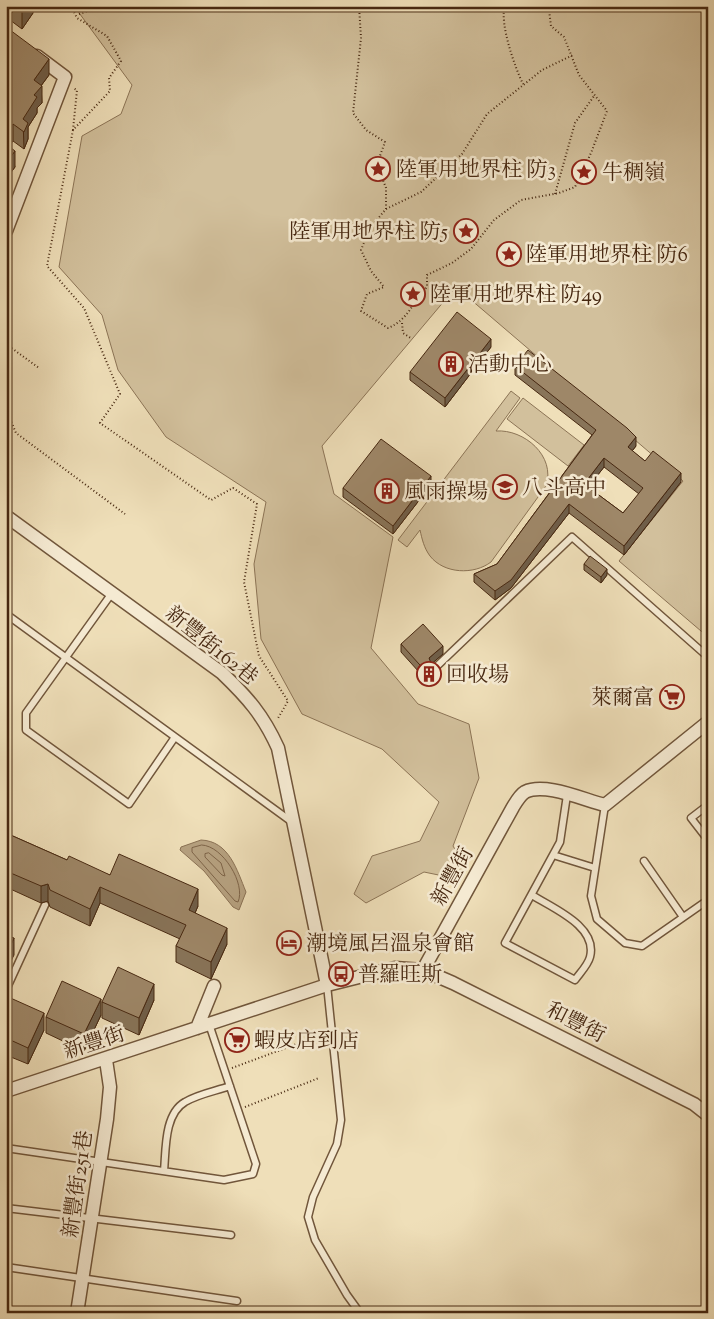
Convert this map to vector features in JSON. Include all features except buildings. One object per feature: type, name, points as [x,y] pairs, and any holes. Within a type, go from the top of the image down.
[{"type":"street","points":[[6,231],[11,202],[64,79],[28,49]]},
{"type":"street","name":"新豐街162巷","points":[[6,516],[222,673],[243,693],[267,722],[278,748],[327,985]]},
{"type":"street","points":[[605,805],[708,722]]},
{"type":"street","name":"新豐街","points":[[6,1091],[106,1060],[327,985],[395,968],[424,970],[513,807],[523,793],[536,788],[605,805]]},
{"type":"street","name":"和豐街","points":[[424,970],[694,1104],[708,1115]]},
{"type":"street","points":[[203,1026],[214,986]]},
{"type":"street","name":"新豐街251巷","points":[[77,1313],[93,1219],[110,1087],[106,1060]]},
{"type":"lane","points":[[435,668],[572,537],[708,656]]},
{"type":"lane","points":[[112,593],[26,714],[26,730],[129,804],[175,737]]},
{"type":"lane","points":[[6,614],[293,823]]},
{"type":"lane","points":[[532,894],[579,925],[588,937],[592,946],[590,959],[575,980],[505,943],[560,842],[568,795]]},
{"type":"lane","points":[[605,805],[591,896],[597,919],[625,943],[642,946],[708,900]]},
{"type":"lane","points":[[708,805],[691,818],[708,840]]},
{"type":"lane","points":[[553,855],[595,868]]},
{"type":"lane","points":[[644,861],[683,917]]},
{"type":"lane","points":[[6,990],[45,905]]},
{"type":"lane","points":[[327,985],[341,1120],[337,1144],[313,1197],[308,1217],[315,1240],[347,1295],[360,1313]]},
{"type":"lane","points":[[6,1148],[224,1180],[253,1174],[256,1164],[230,1086],[203,1026]]},
{"type":"lane","points":[[164,1171],[167,1138],[172,1117],[178,1108],[185,1102],[230,1086]]},
{"type":"lane","points":[[6,1208],[231,1235]]},
{"type":"lane","points":[[6,1267],[237,1301]]},
{"type":"path","points":[[70,6],[76,18],[107,36],[121,61],[110,78],[110,91],[73,130]]},
{"type":"path","points":[[79,14],[104,6]]},
{"type":"path","points":[[359,6],[361,38],[353,113],[366,130],[386,142],[377,164],[386,188],[386,209]]},
{"type":"path","points":[[504,6],[502,14],[513,64],[523,84]]},
{"type":"path","points":[[412,340],[403,333],[402,322],[414,300],[427,287],[427,275],[452,263],[471,249],[494,220],[521,200],[555,194],[575,187],[592,153],[607,111],[579,75],[564,37],[551,26],[549,10],[552,6]]},
{"type":"path","points":[[402,322],[388,328],[361,311],[367,294],[384,287],[371,271],[361,250],[370,228],[386,209],[421,192],[462,154],[487,114],[510,98],[523,84],[542,70],[572,56]]},
{"type":"path","points":[[64,79],[77,90],[73,130],[47,266],[84,308],[120,394],[100,423],[211,500],[233,488],[257,504],[244,582],[260,656],[288,701],[271,731]]},
{"type":"path","points":[[555,194],[575,123],[594,96]]},
{"type":"path","points":[[6,344],[38,368]]},
{"type":"path","points":[[6,409],[16,433],[125,514]]},
{"type":"path","points":[[224,1070],[302,1042]]},
{"type":"path","points":[[238,1110],[320,1078]]},
{"type":"shaded area","points":[[74,6],[708,6],[708,637],[619,561],[683,481],[456,287],[322,446],[334,494],[393,537],[371,648],[418,704],[469,724],[479,778],[453,846],[465,866],[458,879],[424,872],[366,903],[354,894],[372,856],[420,841],[439,802],[382,749],[302,714],[261,639],[254,564],[266,502],[166,437],[118,370],[102,315],[59,267],[82,136],[121,114],[132,85]]},
{"type":"shaded area","points":[[511,391],[520,398],[496,431],[517,435],[535,447],[542,455],[546,464],[548,475],[546,486],[491,562],[468,571],[451,569],[436,562],[430,556],[422,540],[420,530],[407,547],[398,540]]},
{"type":"shaded area","points":[[523,398],[584,445],[568,466],[507,419]]},
{"type":"water","points":[[201,840],[219,845],[231,858],[246,892],[239,910],[233,907],[204,871],[180,850],[181,847]]},
{"type":"place","name":"陸軍用地界柱 防3","points":[[378,169]]},
{"type":"place","name":"牛稠嶺","points":[[584,172]]},
{"type":"place","name":"陸軍用地界柱 防5","points":[[466,231]]},
{"type":"place","name":"陸軍用地界柱 防6","points":[[509,254]]},
{"type":"place","name":"陸軍用地界柱 防49","points":[[413,294]]},
{"type":"place","name":"活動中心","points":[[451,364]]},
{"type":"place","name":"八斗高中","points":[[505,487]]},
{"type":"place","name":"風雨操場","points":[[387,491]]},
{"type":"place","name":"回收場","points":[[429,674]]},
{"type":"place","name":"萊爾富","points":[[672,697]]},
{"type":"place","name":"潮境風呂溫泉會館","points":[[289,943]]},
{"type":"place","name":"普羅旺斯","points":[[341,974]]},
{"type":"place","name":"蝦皮店到店","points":[[237,1040]]}]
